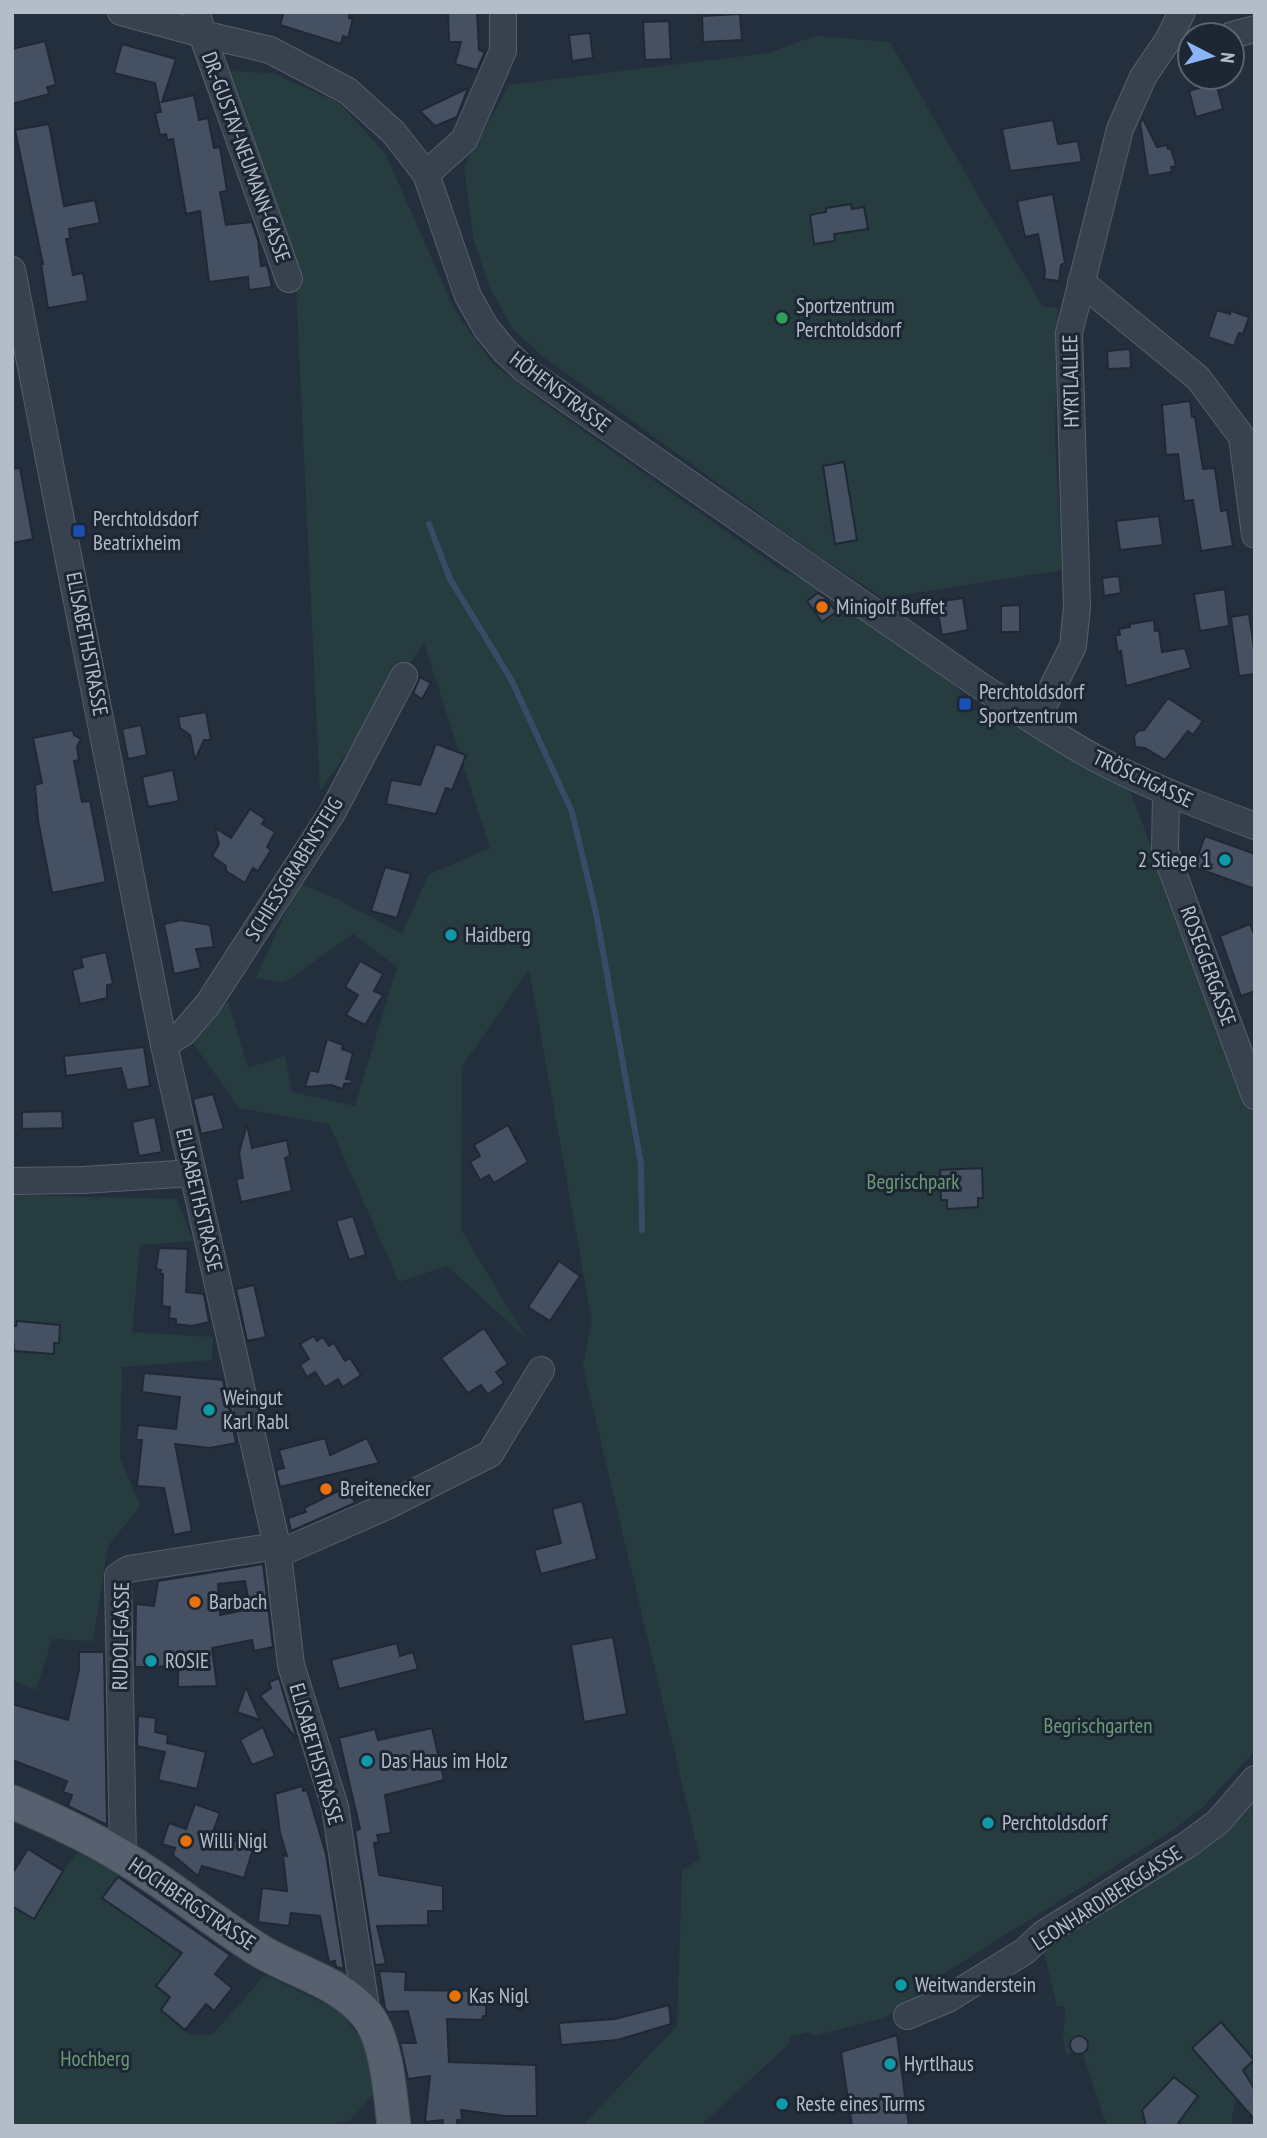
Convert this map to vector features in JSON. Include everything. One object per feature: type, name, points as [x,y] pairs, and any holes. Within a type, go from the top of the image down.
[{"type":"main road","name":"HOCHBERGSTRASSE","points":[[12,1802],[83,1834],[123,1857],[264,1953],[346,1994],[367,2015]]},
{"type":"main road","name":"ELISABETHSTRASSE","points":[[367,2015],[380,2044],[394,2126]]},
{"type":"street","name":"HÖHENSTRASSE","points":[[121,12],[200,23],[270,50],[348,91],[394,132],[426,174],[468,296],[486,328],[525,370],[979,685],[1036,721]]},
{"type":"street","points":[[426,174],[464,141],[503,51],[503,12]]},
{"type":"street","name":"DR.-GUSTAV-NEUMANN-GASSE","points":[[200,23],[289,279]]},
{"type":"street","name":"HYRTLALLEE","points":[[1036,721],[1073,646],[1077,607],[1069,333],[1120,129],[1143,77],[1176,45]]},
{"type":"street","name":"ELISABETHSTRASSE","points":[[12,270],[164,1045],[277,1550],[291,1665],[335,1807],[367,2015]]},
{"type":"street","points":[[1081,282],[1198,378],[1248,435],[1255,535]]},
{"type":"street","name":"SCHIESSGRABENSTEIG","points":[[164,1045],[183,1032],[208,1004],[332,813],[404,676]]},
{"type":"street","name":"TRÖSCHGASSE","points":[[1036,721],[1095,758],[1166,793],[1255,826]]},
{"type":"street","name":"ROSEGGERGASSE","points":[[1166,793],[1165,851],[1254,1095]]},
{"type":"street","points":[[12,1181],[83,1180],[193,1173]]},
{"type":"street","points":[[277,1550],[387,1506],[490,1454],[541,1370]]},
{"type":"street","name":"RUDOLFGASSE","points":[[123,1857],[118,1576],[129,1569],[277,1550]]},
{"type":"street","name":"LEONHARDIBERGGASSE","points":[[907,2016],[948,1999],[1025,1951],[1043,1934],[1187,1845],[1218,1822],[1255,1779]]},
{"type":"green space","name":"Sportzentrum Perchtoldsdorf","points":[[815,36],[890,42],[1042,306],[1058,308],[1055,438],[1062,570],[883,598],[814,553],[540,354],[512,328],[489,286],[473,237],[464,167],[509,85],[768,53]]},
{"type":"green space","name":"Begrischpark","points":[[229,71],[273,73],[339,103],[385,153],[455,311],[492,363],[555,411],[781,570],[805,580],[930,662],[962,693],[957,700],[966,707],[1028,731],[1128,786],[1255,1118],[1255,1751],[1203,1807],[1176,1828],[939,1977],[936,1996],[883,2018],[815,2036],[809,2032],[789,2037],[790,2043],[700,2126],[582,2126],[677,2026],[682,1870],[700,1859],[583,1366],[592,1321],[529,969],[462,1067],[461,1229],[527,1339],[447,1266],[399,1282],[329,1124],[239,1108],[191,1040],[228,1001],[248,1068],[285,1056],[292,1092],[355,1106],[397,967],[353,934],[284,983],[256,978],[299,883],[337,899],[402,934],[428,875],[490,848],[424,643],[320,791],[295,267]]},
{"type":"green space","points":[[12,1195],[177,1199],[193,1241],[140,1245],[132,1332],[213,1337],[212,1360],[122,1367],[120,1457],[140,1506],[108,1546],[93,1641],[52,1639],[36,1690],[12,1680]]},
{"type":"green space","points":[[1255,1788],[1255,2090],[1243,2070],[1254,2060],[1221,2022],[1192,2048],[1238,2097],[1234,2104],[1231,2126],[1183,2126],[1180,2120],[1198,2096],[1174,2077],[1142,2110],[1146,2126],[1107,2126],[1083,2054],[1088,2047],[1086,2038],[1080,2036],[1071,2039],[1069,2046],[1072,2051],[1067,2056],[1063,2042],[1065,2010],[1063,2006],[1057,2006],[1042,1945]]},
{"type":"green space","name":"Hochberg","points":[[77,1853],[120,1873],[103,1898],[181,1955],[170,1997],[161,2010],[191,2035],[213,2034],[265,1975],[340,2011],[363,2042],[376,2092],[349,2121],[318,2126],[12,2126],[12,1906],[34,1919]]},
{"type":"building","points":[[284,12],[350,12],[349,18],[353,19],[348,38],[343,36],[341,44],[280,25]]},
{"type":"building","points":[[448,12],[477,12],[479,50],[485,52],[477,70],[455,64],[461,42],[449,42]]},
{"type":"building","points":[[740,14],[742,40],[703,42],[702,16]]},
{"type":"building","points":[[669,21],[671,59],[645,60],[643,22]]},
{"type":"building","points":[[590,33],[593,58],[572,61],[569,35]]},
{"type":"building","points":[[45,41],[56,85],[47,87],[49,94],[12,104],[12,49]]},
{"type":"building","points":[[122,44],[176,59],[162,102],[194,95],[199,120],[208,118],[214,148],[220,147],[227,191],[220,192],[226,225],[252,222],[258,240],[261,266],[267,265],[272,287],[249,290],[248,277],[209,282],[200,211],[186,214],[173,139],[167,140],[166,134],[160,135],[155,113],[161,112],[155,83],[114,73]]},
{"type":"building","points":[[468,88],[457,117],[435,126],[420,111]]},
{"type":"building","points":[[1189,91],[1218,91],[1223,109],[1196,117]]},
{"type":"building","points":[[1143,119],[1157,147],[1167,145],[1168,149],[1171,149],[1176,166],[1171,167],[1172,172],[1148,176],[1140,122]]},
{"type":"building","points":[[1053,120],[1058,144],[1078,141],[1082,162],[1010,171],[1002,129]]},
{"type":"building","points":[[49,124],[64,206],[95,200],[100,223],[69,229],[70,239],[66,239],[73,275],[83,273],[88,301],[48,308],[43,264],[15,130]]},
{"type":"building","points":[[1053,194],[1065,263],[1061,265],[1059,281],[1044,279],[1038,234],[1025,237],[1017,201]]},
{"type":"building","points":[[851,204],[852,209],[864,207],[868,229],[834,234],[835,241],[814,244],[810,215],[826,212],[826,208]]},
{"type":"building","points":[[1217,310],[1249,317],[1243,334],[1239,333],[1234,346],[1208,337]]},
{"type":"building","points":[[1130,349],[1131,368],[1108,369],[1107,351]]},
{"type":"building","points":[[1190,401],[1203,469],[1215,468],[1221,511],[1227,510],[1233,546],[1201,551],[1193,500],[1184,501],[1178,454],[1166,455],[1162,405]]},
{"type":"building","points":[[844,462],[857,540],[835,544],[823,466]]},
{"type":"building","points":[[20,468],[33,539],[12,543],[12,469]]},
{"type":"building","points":[[1159,516],[1163,545],[1120,550],[1116,521]]},
{"type":"building","points":[[1119,576],[1121,593],[1104,596],[1102,578]]},
{"type":"building","points":[[1225,589],[1229,626],[1200,631],[1194,594]]},
{"type":"building","name":"Minigolf Buffet","points":[[818,593],[826,598],[836,612],[822,622],[807,601]]},
{"type":"building","points":[[963,598],[968,630],[942,635],[936,602]]},
{"type":"building","points":[[1020,605],[1020,632],[1001,632],[1001,606]]},
{"type":"building","points":[[1249,614],[1255,674],[1239,676],[1231,617]]},
{"type":"building","points":[[1154,620],[1155,631],[1159,630],[1162,652],[1185,648],[1191,668],[1126,686],[1121,651],[1118,652],[1115,635],[1120,635],[1119,629],[1130,627],[1130,624]]},
{"type":"building","points":[[420,677],[431,683],[422,699],[413,693]]},
{"type":"building","points":[[1168,698],[1203,721],[1193,735],[1188,731],[1165,760],[1145,748],[1135,747],[1134,736],[1138,731],[1144,730]]},
{"type":"building","points":[[206,712],[211,740],[204,740],[195,760],[190,735],[180,728],[178,717]]},
{"type":"building","points":[[141,725],[147,755],[128,759],[122,729]]},
{"type":"building","points":[[73,730],[74,735],[81,739],[77,747],[79,760],[74,761],[82,802],[90,801],[106,882],[52,893],[38,820],[35,785],[42,783],[33,738]]},
{"type":"building","points":[[436,744],[466,755],[452,790],[446,788],[436,814],[386,804],[391,780],[420,785]]},
{"type":"building","points":[[173,770],[179,801],[148,807],[142,777]]},
{"type":"building","points":[[250,809],[265,819],[262,824],[275,832],[267,847],[271,850],[258,871],[253,868],[245,883],[226,871],[226,866],[212,856],[219,844],[215,828],[231,838]]},
{"type":"building","name":"2 Stiege 1","points":[[1205,836],[1255,854],[1255,889],[1194,867]]},
{"type":"building","points":[[385,867],[411,874],[397,918],[371,911]]},
{"type":"building","points":[[181,920],[210,925],[214,947],[196,949],[201,968],[174,974],[164,924]]},
{"type":"building","points":[[1250,924],[1255,937],[1255,991],[1241,996],[1220,936]]},
{"type":"building","points":[[106,952],[113,984],[107,985],[107,998],[80,1004],[72,970],[83,967],[81,958]]},
{"type":"building","points":[[360,961],[383,974],[374,991],[383,995],[365,1025],[346,1015],[358,995],[345,987]]},
{"type":"building","points":[[327,1039],[343,1045],[342,1049],[353,1053],[346,1079],[352,1080],[352,1083],[344,1084],[343,1089],[331,1085],[305,1087],[310,1070],[318,1072]]},
{"type":"building","points":[[144,1047],[150,1086],[127,1090],[121,1068],[66,1076],[64,1056]]},
{"type":"building","points":[[213,1094],[224,1129],[201,1134],[193,1099]]},
{"type":"building","points":[[62,1111],[63,1128],[22,1129],[22,1112]]},
{"type":"building","points":[[155,1117],[162,1152],[139,1156],[132,1122]]},
{"type":"building","points":[[247,1124],[252,1148],[287,1140],[290,1156],[285,1158],[292,1191],[241,1202],[236,1179],[243,1178],[239,1153]]},
{"type":"building","points":[[508,1125],[528,1162],[494,1183],[489,1175],[480,1180],[470,1162],[480,1156],[474,1145]]},
{"type":"building","points":[[982,1168],[983,1198],[978,1198],[978,1207],[947,1209],[947,1200],[941,1200],[940,1170]]},
{"type":"building","points":[[353,1216],[366,1255],[349,1260],[336,1221]]},
{"type":"building","points":[[159,1248],[188,1249],[186,1292],[204,1294],[209,1322],[192,1326],[176,1324],[176,1319],[169,1318],[170,1307],[162,1306],[163,1274],[156,1269]]},
{"type":"building","points":[[559,1261],[580,1276],[550,1321],[528,1307]]},
{"type":"building","points":[[254,1285],[266,1337],[247,1341],[236,1289]]},
{"type":"building","points":[[17,1321],[60,1325],[59,1343],[54,1343],[54,1354],[14,1351],[12,1326],[16,1326]]},
{"type":"building","points":[[484,1328],[508,1364],[496,1372],[504,1383],[488,1394],[481,1385],[468,1393],[441,1358]]},
{"type":"building","points":[[314,1336],[317,1341],[323,1337],[329,1346],[334,1343],[345,1361],[350,1358],[361,1375],[343,1387],[338,1379],[325,1387],[315,1372],[307,1377],[300,1365],[309,1359],[300,1344]]},
{"type":"building","points":[[144,1373],[223,1380],[236,1443],[210,1448],[175,1444],[192,1531],[174,1535],[164,1488],[137,1486],[142,1440],[136,1440],[138,1425],[176,1429],[180,1397],[142,1392]]},
{"type":"building","points":[[325,1438],[330,1455],[367,1438],[379,1463],[280,1487],[276,1470],[284,1468],[279,1450]]},
{"type":"building","points":[[348,1486],[355,1503],[291,1531],[288,1518],[306,1512],[304,1508]]},
{"type":"building","points":[[582,1501],[597,1559],[541,1574],[534,1550],[561,1543],[552,1509]]},
{"type":"building","points":[[263,1564],[273,1647],[254,1651],[252,1640],[212,1648],[217,1686],[178,1687],[178,1666],[135,1667],[136,1604],[154,1606],[158,1581]],"holes":[[[245,1581],[250,1609],[220,1615],[218,1584]]]},
{"type":"building","points":[[613,1637],[627,1714],[584,1722],[571,1645]]},
{"type":"building","points":[[397,1643],[400,1656],[413,1652],[418,1669],[339,1689],[331,1660]]},
{"type":"building","points":[[79,1652],[104,1652],[107,1825],[68,1806],[72,1795],[63,1792],[67,1781],[12,1760],[12,1704],[68,1720],[79,1670]]},
{"type":"building","points":[[279,1678],[297,1739],[260,1696],[271,1688],[269,1682]]},
{"type":"building","points":[[246,1687],[260,1720],[237,1712]]},
{"type":"building","points":[[138,1716],[156,1718],[155,1732],[168,1735],[167,1743],[206,1752],[197,1789],[158,1780],[165,1752],[137,1746]]},
{"type":"building","points":[[263,1727],[275,1756],[252,1765],[240,1740]]},
{"type":"building","points":[[432,1728],[444,1780],[385,1795],[391,1833],[377,1835],[379,1842],[374,1843],[379,1875],[443,1886],[443,1911],[428,1911],[428,1925],[377,1926],[386,1964],[375,1965],[355,1831],[360,1829],[339,1738],[375,1729],[378,1740]]},
{"type":"building","points":[[302,1786],[303,1791],[307,1790],[326,1854],[344,1969],[336,1967],[335,1961],[329,1962],[320,1916],[291,1913],[289,1926],[258,1922],[262,1888],[287,1891],[283,1855],[287,1856],[280,1833],[275,1794]]},
{"type":"building","points":[[195,1804],[220,1813],[212,1834],[254,1846],[244,1878],[202,1866],[198,1876],[173,1855],[175,1848],[162,1844],[169,1823],[186,1829]]},
{"type":"building","points":[[28,1849],[63,1871],[34,1919],[12,1906],[12,1874]]},
{"type":"building","points":[[118,1877],[230,1955],[215,1974],[232,1988],[214,2011],[206,2004],[185,2030],[161,2010],[170,1997],[156,1986],[182,1953],[102,1898]]},
{"type":"building","points":[[379,1971],[406,1972],[405,1990],[486,1991],[486,2016],[483,2016],[482,2020],[447,2019],[449,2062],[536,2065],[537,2116],[505,2116],[461,2110],[462,2120],[457,2120],[457,2126],[443,2126],[443,2120],[425,2122],[430,2076],[408,2079],[400,2043],[416,2043],[408,2011],[388,2012],[385,2008]]},
{"type":"building","points":[[669,2005],[671,2024],[617,2040],[561,2045],[559,2023],[615,2019]]},
{"type":"building","points":[[1221,2022],[1254,2060],[1243,2070],[1255,2090],[1255,2120],[1192,2048]]},
{"type":"building","points":[[897,2035],[909,2126],[852,2126],[841,2052]]},
{"type":"building","points":[[1075,2036],[1083,2036],[1088,2045],[1086,2052],[1075,2054],[1070,2049],[1070,2041]]},
{"type":"building","points":[[1174,2077],[1198,2096],[1176,2126],[1146,2126],[1142,2110]]},
{"type":"waterway","points":[[429,524],[450,579],[512,681],[572,812],[596,913],[641,1164],[642,1230]]},
{"type":"place","name":"Sportzentrum Perchtoldsdorf","points":[[782,318]]},
{"type":"place","name":"Perchtoldsdorf Beatrixheim","points":[[79,531]]},
{"type":"place","name":"Minigolf Buffet","points":[[822,607]]},
{"type":"place","name":"Perchtoldsdorf Sportzentrum","points":[[965,704]]},
{"type":"place","name":"2 Stiege 1","points":[[1225,860]]},
{"type":"place","name":"Haidberg","points":[[451,935]]},
{"type":"place","name":"Weingut Karl Rabl","points":[[209,1410]]},
{"type":"place","name":"Breitenecker","points":[[326,1489]]},
{"type":"place","name":"Barbach","points":[[195,1602]]},
{"type":"place","name":"ROSIE","points":[[151,1661]]},
{"type":"place","name":"Das Haus im Holz","points":[[367,1761]]},
{"type":"place","name":"Perchtoldsdorf","points":[[988,1823]]},
{"type":"place","name":"Willi Nigl","points":[[186,1841]]},
{"type":"place","name":"Weitwanderstein","points":[[901,1985]]},
{"type":"place","name":"Kas Nigl","points":[[455,1996]]},
{"type":"place","name":"Hyrtlhaus","points":[[890,2064]]},
{"type":"place","name":"Reste eines Turms","points":[[782,2104]]},
{"type":"park label","name":"Begrischgarten","points":[[1098,1726]]}]
